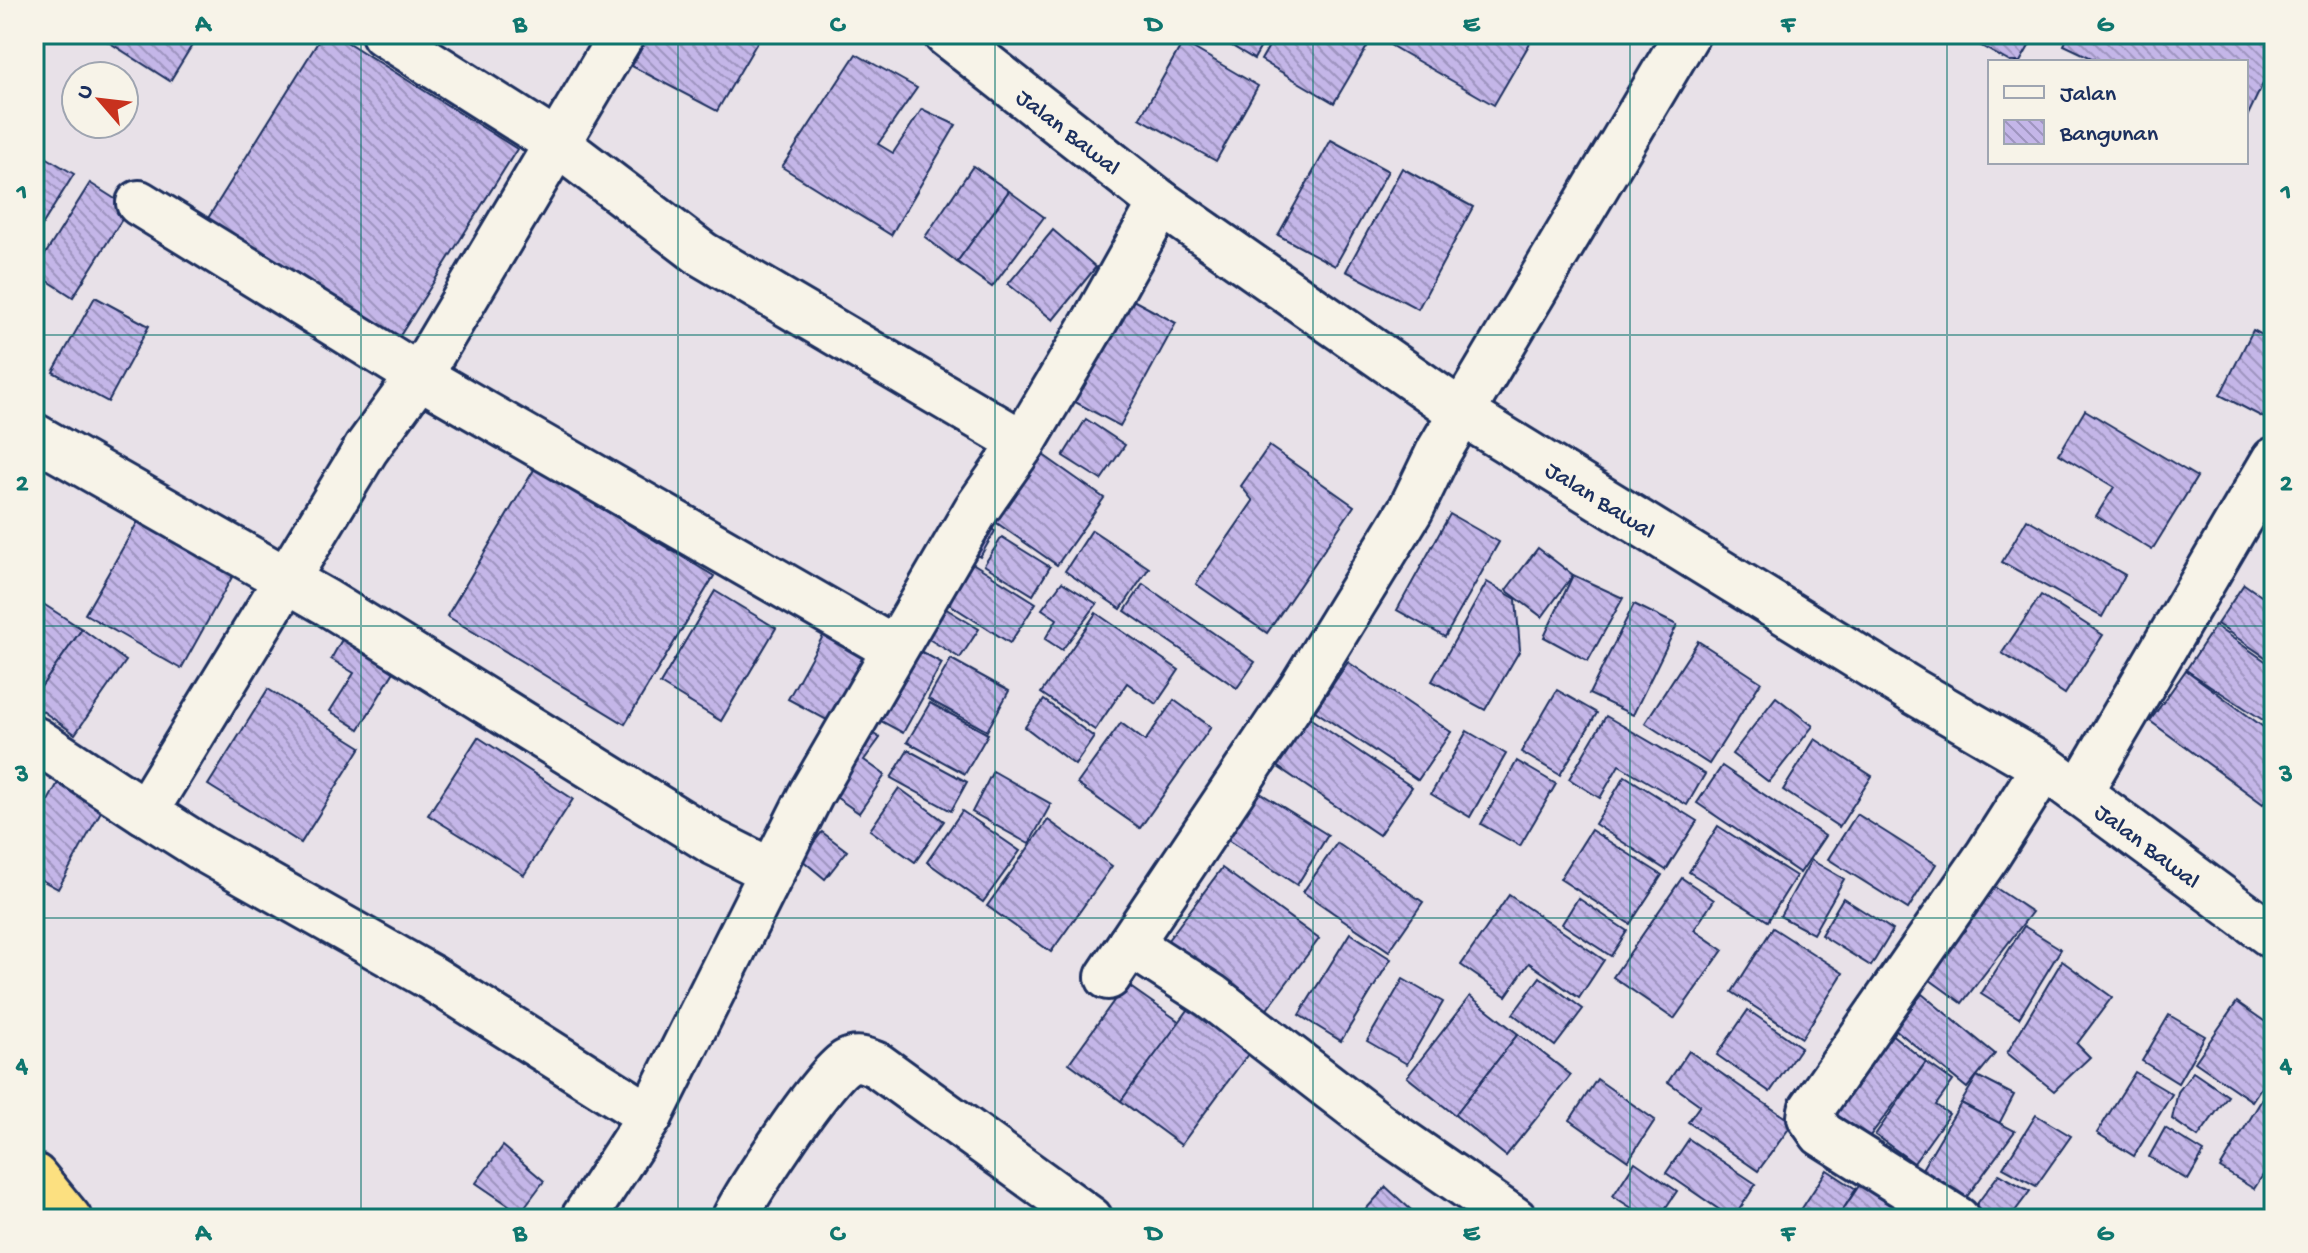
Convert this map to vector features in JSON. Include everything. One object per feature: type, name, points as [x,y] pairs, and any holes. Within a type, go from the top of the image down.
[{"type":"highway","points":[[34,1176],[69,1219]]},
{"type":"street","points":[[384,34],[556,143],[702,254],[1023,443]]},
{"type":"street","points":[[145,812],[284,579],[366,449],[419,376],[622,34]]},
{"type":"street","name":"Jalan Bawal","points":[[946,34],[1161,203],[1462,413],[1913,691],[2044,767],[2274,937]]},
{"type":"street","points":[[1514,1219],[1381,1127],[1211,996],[1119,960],[1302,687],[1411,509],[1439,451],[1687,34]]},
{"type":"street","points":[[139,203],[419,376],[894,649]]},
{"type":"street","points":[[583,1219],[650,1116],[811,794],[976,510],[1023,443],[1161,203]]},
{"type":"street","points":[[34,436],[284,579],[713,842],[771,871]]},
{"type":"street","points":[[2079,793],[2274,460]]},
{"type":"street","points":[[34,739],[205,850],[430,977],[650,1116]]},
{"type":"street","points":[[1957,1219],[1822,1134],[1810,1117],[1811,1110],[1988,855],[2044,767]]},
{"type":"street","points":[[734,1219],[823,1087],[844,1063],[855,1059],[877,1065],[1090,1219]]},
{"type":"building","points":[[96,34],[199,34],[170,81]]},
{"type":"building","points":[[323,34],[334,34],[517,149],[391,350],[200,231]]},
{"type":"building","points":[[649,34],[762,34],[717,111],[632,66]]},
{"type":"building","points":[[1212,34],[1268,34],[1254,59]]},
{"type":"building","points":[[1276,34],[1361,34],[1371,40],[1334,103],[1261,60]]},
{"type":"building","points":[[1371,34],[1531,34],[1534,36],[1494,105]]},
{"type":"building","points":[[1960,34],[2036,34],[2021,60],[2006,60]]},
{"type":"building","points":[[2069,34],[2274,34],[2274,61],[2248,115],[2248,60],[2096,60],[2064,45]]},
{"type":"building","points":[[1183,42],[1258,86],[1216,161],[1140,118]]},
{"type":"building","points":[[856,54],[917,88],[878,144],[893,153],[922,109],[956,125],[891,235],[782,167]]},
{"type":"building","points":[[1331,140],[1388,171],[1335,266],[1278,235]]},
{"type":"building","points":[[34,150],[74,174],[34,238]]},
{"type":"building","points":[[973,166],[1009,191],[957,262],[925,237]]},
{"type":"building","points":[[1402,168],[1473,207],[1418,309],[1346,271]]},
{"type":"building","points":[[90,183],[129,208],[73,297],[34,272]]},
{"type":"building","points":[[1009,191],[1044,217],[992,287],[957,262]]},
{"type":"building","points":[[1053,230],[1096,267],[1053,320],[1008,284]]},
{"type":"building","points":[[1118,292],[1176,323],[1120,426],[1064,396]]},
{"type":"building","points":[[95,297],[149,326],[108,402],[53,372]]},
{"type":"building","points":[[2253,330],[2274,341],[2274,423],[2220,395]]},
{"type":"building","points":[[2085,410],[2197,477],[2152,550],[2096,516],[2114,487],[2059,454]]},
{"type":"building","points":[[1086,419],[1125,445],[1101,480],[1063,456]]},
{"type":"building","points":[[1029,445],[1104,498],[1057,565],[981,512]]},
{"type":"building","points":[[1269,446],[1354,506],[1267,633],[1196,584],[1253,501],[1241,486]]},
{"type":"building","points":[[535,468],[714,576],[625,724],[447,616]]},
{"type":"building","points":[[2274,498],[2274,533],[2257,511]]},
{"type":"building","points":[[1450,514],[1499,542],[1445,637],[1397,610]]},
{"type":"building","points":[[141,516],[236,570],[181,669],[85,614]]},
{"type":"building","points":[[974,519],[995,531],[980,557],[959,545]]},
{"type":"building","points":[[2027,519],[2125,575],[2102,617],[2002,562]]},
{"type":"building","points":[[1092,530],[1149,568],[1121,609],[1065,571]]},
{"type":"building","points":[[1002,537],[1050,567],[1033,595],[984,565]]},
{"type":"building","points":[[1538,548],[1573,575],[1542,617],[1506,590]]},
{"type":"building","points":[[958,554],[1036,603],[1010,643],[932,593]]},
{"type":"building","points":[[1573,575],[1623,598],[1588,661],[1544,637]]},
{"type":"building","points":[[1062,582],[1097,604],[1062,650],[1045,639],[1057,619],[1042,609]]},
{"type":"building","points":[[1487,582],[1516,599],[1520,650],[1485,710],[1432,681]]},
{"type":"building","points":[[1143,584],[1255,662],[1237,688],[1125,611]]},
{"type":"building","points":[[2244,584],[2274,605],[2274,663],[2217,624]]},
{"type":"building","points":[[715,591],[776,628],[721,721],[660,684]]},
{"type":"building","points":[[2041,595],[2103,635],[2065,694],[2002,653]]},
{"type":"building","points":[[34,598],[82,629],[34,697]]},
{"type":"building","points":[[935,602],[979,629],[960,658],[917,632]]},
{"type":"building","points":[[1634,604],[1677,625],[1633,715],[1589,694]]},
{"type":"building","points":[[1096,613],[1179,670],[1156,704],[1127,683],[1095,730],[1041,693]]},
{"type":"building","points":[[829,625],[875,651],[836,725],[788,699]]},
{"type":"building","points":[[2215,626],[2274,667],[2274,704],[2263,720],[2186,670]]},
{"type":"building","points":[[349,627],[401,660],[359,729],[330,711],[354,673],[331,659]]},
{"type":"building","points":[[82,629],[126,661],[75,734],[34,705],[34,697]]},
{"type":"building","points":[[1698,641],[1761,682],[1709,764],[1645,723]]},
{"type":"building","points":[[909,645],[942,663],[903,733],[870,715]]},
{"type":"building","points":[[951,659],[1009,691],[987,731],[928,699]]},
{"type":"building","points":[[1348,662],[1451,732],[1418,780],[1315,711]]},
{"type":"building","points":[[2186,670],[2274,735],[2274,789],[2263,804],[2150,721]]},
{"type":"building","points":[[268,689],[361,747],[301,843],[208,785]]},
{"type":"building","points":[[1557,690],[1597,713],[1560,775],[1521,752]]},
{"type":"building","points":[[1776,697],[1813,726],[1769,782],[1732,754]]},
{"type":"building","points":[[1044,700],[1094,737],[1075,765],[1025,727]]},
{"type":"building","points":[[1174,700],[1211,727],[1140,828],[1077,784],[1121,723],[1145,741]]},
{"type":"building","points":[[930,703],[988,734],[965,774],[907,742]]},
{"type":"building","points":[[1606,716],[1705,774],[1687,805],[1619,765],[1600,798],[1569,779]]},
{"type":"building","points":[[1308,717],[1412,787],[1379,835],[1275,765]]},
{"type":"building","points":[[864,728],[880,738],[864,760],[885,775],[859,813],[823,788]]},
{"type":"building","points":[[1467,731],[1506,754],[1470,817],[1431,794]]},
{"type":"building","points":[[478,737],[573,799],[524,875],[428,815]]},
{"type":"building","points":[[1815,739],[1872,776],[1839,827],[1783,790]]},
{"type":"building","points":[[908,750],[967,782],[951,811],[891,778]]},
{"type":"building","points":[[1517,761],[1556,784],[1520,846],[1481,824]]},
{"type":"building","points":[[1722,766],[1825,836],[1800,873],[1697,803]]},
{"type":"building","points":[[993,771],[1051,804],[1029,844],[972,812]]},
{"type":"building","points":[[64,772],[109,797],[58,889],[34,876],[34,826]]},
{"type":"building","points":[[1625,776],[1697,821],[1666,870],[1595,824]]},
{"type":"building","points":[[899,788],[944,821],[915,862],[870,830]]},
{"type":"building","points":[[1257,791],[1328,835],[1297,885],[1226,839]]},
{"type":"building","points":[[962,811],[1020,851],[983,902],[927,862]]},
{"type":"building","points":[[1857,814],[1936,864],[1908,909],[1828,859]]},
{"type":"building","points":[[1048,820],[1112,866],[1051,952],[987,906]]},
{"type":"building","points":[[1718,826],[1796,876],[1768,921],[1689,872]]},
{"type":"building","points":[[1591,830],[1662,875],[1630,924],[1560,879]]},
{"type":"building","points":[[822,832],[847,851],[825,879],[801,859]]},
{"type":"building","points":[[1337,843],[1423,902],[1389,951],[1303,892]]},
{"type":"building","points":[[1811,860],[1844,879],[1813,934],[1780,916]]},
{"type":"building","points":[[1222,868],[1319,939],[1262,1016],[1165,944]]},
{"type":"building","points":[[1682,878],[1714,900],[1694,930],[1723,950],[1674,1019],[1613,977]]},
{"type":"building","points":[[1990,884],[2032,912],[1962,1003],[1926,977]]},
{"type":"building","points":[[1509,895],[1604,960],[1579,998],[1529,963],[1506,996],[1461,965]]},
{"type":"building","points":[[1578,898],[1627,931],[1611,956],[1562,924]]},
{"type":"building","points":[[1843,898],[1893,930],[1871,966],[1821,935]]},
{"type":"building","points":[[2024,926],[2061,949],[2019,1018],[1981,994]]},
{"type":"building","points":[[1773,928],[1843,973],[1802,1038],[1732,992]]},
{"type":"building","points":[[1350,933],[1391,959],[1341,1041],[1299,1015]]},
{"type":"building","points":[[2062,961],[2112,997],[2077,1044],[2090,1057],[2054,1091],[2007,1053]]},
{"type":"building","points":[[1540,977],[1583,1009],[1555,1046],[1513,1014]]},
{"type":"building","points":[[1403,979],[1443,1002],[1407,1064],[1367,1041]]},
{"type":"building","points":[[1126,984],[1180,1022],[1121,1101],[1069,1063]]},
{"type":"building","points":[[1922,994],[1995,1054],[1967,1088],[1895,1029]]},
{"type":"building","points":[[1470,996],[1518,1034],[1455,1115],[1407,1077]]},
{"type":"building","points":[[2237,1002],[2274,1028],[2274,1068],[2252,1101],[2195,1062]]},
{"type":"building","points":[[1191,1006],[1251,1050],[1181,1145],[1121,1101]]},
{"type":"building","points":[[1748,1010],[1801,1047],[1770,1092],[1717,1055]]},
{"type":"building","points":[[2169,1015],[2205,1036],[2178,1083],[2142,1061]]},
{"type":"building","points":[[1885,1029],[1926,1062],[1866,1141],[1824,1110]]},
{"type":"building","points":[[1518,1034],[1571,1075],[1506,1156],[1455,1115]]},
{"type":"building","points":[[1689,1051],[1793,1123],[1758,1171],[1688,1122],[1700,1105],[1668,1082]]},
{"type":"building","points":[[1926,1062],[1953,1081],[1936,1105],[1949,1114],[1914,1163],[1875,1135]]},
{"type":"building","points":[[2135,1072],[2172,1094],[2134,1156],[2097,1133]]},
{"type":"building","points":[[2193,1072],[2228,1096],[2198,1137],[2172,1119],[2178,1092]]},
{"type":"building","points":[[1977,1076],[2014,1095],[1999,1124],[1961,1103]]},
{"type":"building","points":[[1597,1079],[1655,1120],[1628,1161],[1570,1120]]},
{"type":"building","points":[[2274,1080],[2274,1158],[2254,1189],[2220,1168]]},
{"type":"building","points":[[1961,1103],[2015,1131],[1965,1199],[1922,1169]]},
{"type":"building","points":[[2036,1115],[2071,1136],[2036,1186],[2003,1168]]},
{"type":"building","points":[[2165,1128],[2204,1152],[2188,1180],[2149,1157]]},
{"type":"building","points":[[1689,1139],[1756,1184],[1733,1219],[1666,1173]]},
{"type":"building","points":[[503,1146],[544,1181],[520,1213],[476,1183]]},
{"type":"building","points":[[1635,1162],[1677,1191],[1658,1219],[1649,1219],[1613,1196]]},
{"type":"building","points":[[1827,1170],[1856,1189],[1837,1219],[1795,1219]]},
{"type":"building","points":[[1868,1172],[1905,1197],[1891,1219],[1837,1219]]},
{"type":"building","points":[[1999,1174],[2030,1191],[2009,1219],[1989,1219],[1974,1208]]},
{"type":"building","points":[[1386,1187],[1421,1219],[1357,1219]]},
{"type":"building","points":[[1901,1206],[1922,1219],[1893,1219]]},
{"type":"building","points":[[1621,1211],[1632,1219],[1615,1219]]}]
